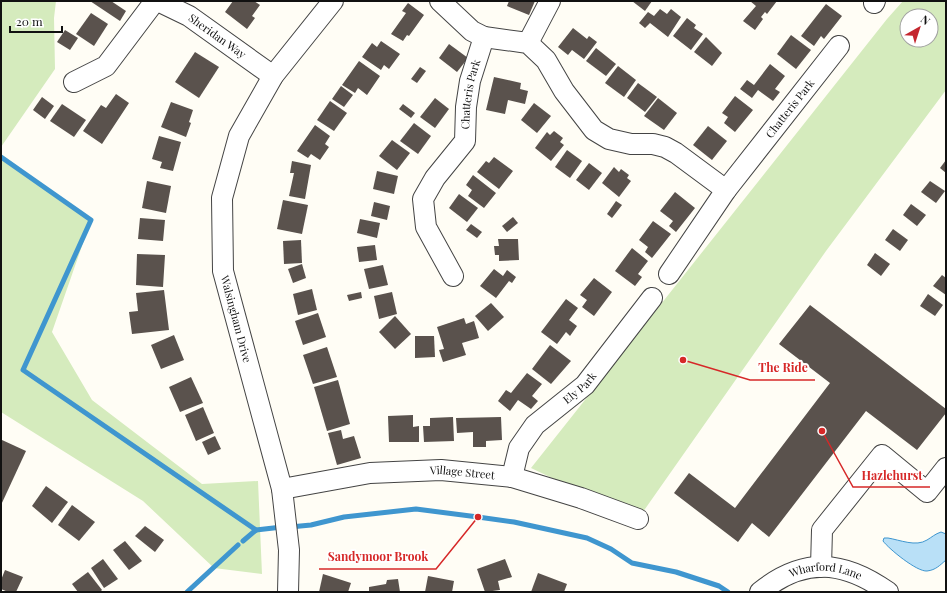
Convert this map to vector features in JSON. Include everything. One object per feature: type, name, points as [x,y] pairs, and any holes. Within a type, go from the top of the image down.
[{"type":"street","points":[[74,82],[106,66],[155,1]]},
{"type":"street","name":"Sheridan Way","points":[[158,1],[189,16],[273,76]]},
{"type":"street","name":"Walsingham Drive","points":[[288,592],[289,546],[282,489],[223,271],[222,198],[239,136],[273,76],[333,1]]},
{"type":"street","points":[[440,1],[472,31],[484,38],[528,44],[546,60],[564,91],[594,130],[610,139],[631,144],[653,144],[665,147],[676,153],[726,190]]},
{"type":"street","points":[[528,44],[550,1]]},
{"type":"street","name":"Chatteris Park","points":[[453,276],[426,227],[423,199],[435,178],[465,141],[466,107],[470,81],[484,38]]},
{"type":"street","name":"Chatteris Park","points":[[669,274],[726,190],[840,46]]},
{"type":"street","name":"Ely Park","points":[[512,477],[518,448],[535,424],[585,385],[652,298]]},
{"type":"street","points":[[821,567],[822,530],[882,455],[927,492],[946,468]]},
{"type":"street","name":"Village Street","points":[[282,489],[370,474],[441,470],[512,477],[581,498],[638,519]]},
{"type":"street","name":"Wharford Lane","points":[[762,591],[788,574],[805,568],[821,567],[850,572],[872,581],[888,592]]},
{"type":"green space","points":[[1,1],[56,1],[54,18],[55,69],[1,147]]},
{"type":"green space","points":[[903,1],[946,1],[946,90],[826,251],[638,519],[531,468],[887,19]]},
{"type":"green space","points":[[1,154],[91,220],[52,332],[92,400],[202,484],[258,481],[262,574],[214,568],[143,501],[1,412]]},
{"type":"water","points":[[941,532],[946,534],[946,560],[935,568],[927,571],[910,564],[883,541],[884,538],[888,538],[918,543],[923,542]]},
{"type":"building","points":[[90,1],[111,1],[126,11],[120,21]]},
{"type":"building","points":[[233,1],[254,1],[260,5],[252,16],[255,18],[247,29],[225,12]]},
{"type":"building","points":[[509,1],[535,1],[529,15],[507,6]]},
{"type":"building","points":[[632,1],[652,1],[645,11]]},
{"type":"building","points":[[750,1],[777,1],[767,14],[765,12],[761,17],[763,19],[755,30],[743,21],[756,6]]},
{"type":"building","points":[[408,3],[424,15],[409,36],[407,35],[403,41],[391,34],[406,13],[402,11]]},
{"type":"building","points":[[826,4],[842,16],[824,39],[821,36],[814,46],[801,36]]},
{"type":"building","points":[[660,9],[667,14],[671,9],[681,17],[668,37],[650,23],[645,28],[639,23],[648,12],[654,16]]},
{"type":"building","points":[[91,13],[108,24],[94,46],[76,34]]},
{"type":"building","points":[[687,18],[696,25],[694,28],[703,34],[691,50],[673,36]]},
{"type":"building","points":[[573,28],[587,39],[589,36],[597,42],[584,59],[572,50],[568,55],[558,47]]},
{"type":"building","points":[[65,30],[78,38],[70,50],[57,42]]},
{"type":"building","points":[[791,35],[811,50],[796,69],[777,54]]},
{"type":"building","points":[[706,37],[722,53],[712,66],[694,52]]},
{"type":"building","points":[[381,41],[400,54],[389,69],[384,65],[381,70],[362,57],[372,43],[377,47]]},
{"type":"building","points":[[449,44],[468,58],[457,72],[439,58]]},
{"type":"building","points":[[596,48],[616,64],[606,76],[586,61]]},
{"type":"building","points":[[195,52],[219,67],[199,98],[175,82]]},
{"type":"building","points":[[359,61],[380,76],[367,95],[358,88],[355,93],[342,85]]},
{"type":"building","points":[[770,64],[785,76],[775,89],[780,92],[773,101],[758,90],[752,98],[740,89],[747,80],[754,85]]},
{"type":"building","points":[[618,66],[636,80],[624,97],[605,83]]},
{"type":"building","points":[[420,67],[426,71],[417,83],[411,79]]},
{"type":"building","points":[[494,77],[521,83],[520,89],[528,91],[525,104],[508,100],[505,114],[486,110]]},
{"type":"building","points":[[638,83],[657,97],[645,112],[627,98]]},
{"type":"building","points":[[341,86],[353,95],[344,107],[332,99]]},
{"type":"building","points":[[116,94],[129,103],[102,144],[83,131],[101,105],[106,108]]},
{"type":"building","points":[[735,96],[753,110],[735,132],[724,123],[728,117],[722,113]]},
{"type":"building","points":[[42,97],[54,106],[45,119],[33,110]]},
{"type":"building","points":[[435,98],[449,109],[435,128],[420,117]]},
{"type":"building","points":[[658,98],[677,113],[664,130],[644,116]]},
{"type":"building","points":[[330,101],[347,113],[334,131],[317,120]]},
{"type":"building","points":[[171,102],[193,110],[189,122],[191,123],[186,137],[161,127]]},
{"type":"building","points":[[534,103],[551,116],[537,133],[521,120]]},
{"type":"building","points":[[62,104],[86,120],[74,137],[50,121]]},
{"type":"building","points":[[403,104],[415,113],[411,118],[399,109]]},
{"type":"building","points":[[414,123],[431,136],[418,154],[400,141]]},
{"type":"building","points":[[315,125],[330,136],[325,144],[329,147],[320,160],[311,154],[308,158],[297,151]]},
{"type":"building","points":[[708,126],[727,141],[712,160],[693,145]]},
{"type":"building","points":[[554,131],[563,138],[560,142],[564,145],[551,161],[535,148],[547,132],[550,135]]},
{"type":"building","points":[[159,136],[181,142],[173,171],[160,168],[162,162],[152,159]]},
{"type":"building","points":[[392,140],[410,153],[397,170],[379,156]]},
{"type":"building","points":[[567,150],[582,161],[570,178],[555,167]]},
{"type":"building","points":[[494,157],[513,171],[499,189],[477,172],[486,161],[489,163]]},
{"type":"building","points":[[946,160],[946,173],[940,168]]},
{"type":"building","points":[[292,161],[311,165],[305,199],[289,196],[294,173],[290,173]]},
{"type":"building","points":[[589,163],[602,173],[589,190],[576,180]]},
{"type":"building","points":[[614,167],[619,172],[621,169],[629,175],[627,178],[631,181],[619,197],[602,183]]},
{"type":"building","points":[[377,171],[398,176],[394,194],[373,189]]},
{"type":"building","points":[[473,175],[496,193],[484,208],[468,196],[472,190],[466,185]]},
{"type":"building","points":[[147,181],[171,186],[166,213],[142,208]]},
{"type":"building","points":[[930,181],[945,191],[936,203],[921,192]]},
{"type":"building","points":[[675,192],[695,208],[676,232],[669,226],[673,221],[660,211]]},
{"type":"building","points":[[459,194],[478,208],[467,222],[449,208]]},
{"type":"building","points":[[283,200],[308,205],[302,234],[277,229]]},
{"type":"building","points":[[616,201],[622,205],[612,218],[607,214]]},
{"type":"building","points":[[374,202],[390,206],[387,220],[371,216]]},
{"type":"building","points":[[911,204],[926,215],[917,226],[903,215]]},
{"type":"building","points":[[513,217],[518,223],[507,232],[502,226]]},
{"type":"building","points":[[140,218],[165,220],[163,241],[138,239]]},
{"type":"building","points":[[360,219],[380,223],[377,238],[357,233]]},
{"type":"building","points":[[653,221],[671,234],[652,258],[645,252],[648,247],[639,240]]},
{"type":"building","points":[[471,224],[482,232],[477,238],[466,230]]},
{"type":"building","points":[[893,229],[908,240],[900,251],[885,240]]},
{"type":"building","points":[[498,239],[518,239],[519,260],[499,261],[499,255],[495,255],[494,246],[499,246]]},
{"type":"building","points":[[301,240],[302,263],[284,264],[283,241]]},
{"type":"building","points":[[375,245],[377,260],[359,262],[357,247]]},
{"type":"building","points":[[632,248],[648,261],[638,274],[642,277],[635,286],[615,271]]},
{"type":"building","points":[[875,253],[890,264],[881,276],[867,265]]},
{"type":"building","points":[[137,254],[165,255],[163,287],[136,285]]},
{"type":"building","points":[[302,264],[306,278],[293,283],[288,269]]},
{"type":"building","points":[[383,265],[388,285],[369,289],[364,269]]},
{"type":"building","points":[[494,269],[503,276],[507,270],[516,277],[512,283],[509,281],[496,298],[480,286]]},
{"type":"building","points":[[942,275],[946,278],[946,295],[933,286]]},
{"type":"building","points":[[594,278],[612,292],[594,316],[582,307],[587,300],[580,295]]},
{"type":"building","points":[[312,289],[317,310],[298,315],[293,294]]},
{"type":"building","points":[[164,290],[169,330],[132,334],[129,312],[138,311],[136,293]]},
{"type":"building","points":[[361,292],[362,298],[349,301],[347,295]]},
{"type":"building","points":[[392,292],[397,314],[379,319],[374,296]]},
{"type":"building","points":[[928,294],[943,305],[935,316],[920,306]]},
{"type":"building","points":[[566,299],[578,308],[569,320],[577,326],[570,336],[566,332],[557,344],[541,332]]},
{"type":"building","points":[[491,303],[504,317],[488,331],[475,316]]},
{"type":"building","points":[[810,305],[946,409],[946,413],[917,450],[866,411],[769,537],[752,523],[738,542],[674,493],[689,473],[735,508],[830,383],[779,344]]},
{"type":"building","points":[[318,313],[326,337],[303,345],[295,321]]},
{"type":"building","points":[[395,316],[411,334],[395,349],[379,332]]},
{"type":"building","points":[[464,318],[466,324],[474,321],[479,338],[462,343],[466,355],[443,362],[439,350],[444,349],[437,327]]},
{"type":"building","points":[[174,335],[184,360],[161,369],[151,345]]},
{"type":"building","points":[[415,336],[434,336],[435,357],[415,358]]},
{"type":"building","points":[[550,345],[571,361],[551,384],[532,369]]},
{"type":"building","points":[[327,347],[337,377],[313,384],[303,355]]},
{"type":"building","points":[[527,373],[542,384],[532,396],[538,401],[531,409],[518,400],[510,411],[498,401],[506,390],[511,393]]},
{"type":"building","points":[[191,377],[203,403],[180,412],[169,387]]},
{"type":"building","points":[[338,380],[350,424],[327,431],[314,387]]},
{"type":"building","points":[[203,407],[214,433],[196,441],[185,415]]},
{"type":"building","points":[[413,415],[413,427],[419,426],[419,442],[389,442],[388,416]]},
{"type":"building","points":[[453,417],[454,441],[424,442],[423,426],[430,426],[430,418]]},
{"type":"building","points":[[501,417],[502,440],[486,441],[486,447],[473,447],[473,432],[457,433],[456,418]]},
{"type":"building","points":[[341,430],[343,439],[354,436],[361,458],[337,465],[328,433]]},
{"type":"building","points":[[215,436],[221,449],[208,455],[202,442]]},
{"type":"building","points":[[2,440],[26,451],[1,505],[1,441]]},
{"type":"building","points":[[46,486],[68,502],[52,523],[32,506]]},
{"type":"building","points":[[72,505],[95,522],[79,541],[58,525]]},
{"type":"building","points":[[145,526],[164,540],[155,552],[135,536]]},
{"type":"building","points":[[125,541],[142,561],[129,570],[113,550]]},
{"type":"building","points":[[103,559],[118,579],[104,588],[91,568]]},
{"type":"building","points":[[505,559],[512,577],[498,581],[500,590],[485,592],[477,569]]},
{"type":"building","points":[[5,570],[23,577],[16,592],[8,592],[1,589],[1,580]]},
{"type":"building","points":[[88,572],[102,590],[100,592],[78,592],[72,584]]},
{"type":"building","points":[[538,573],[567,584],[564,592],[531,592]]},
{"type":"building","points":[[323,574],[351,583],[348,592],[319,592]]},
{"type":"building","points":[[428,576],[454,581],[452,592],[425,592]]},
{"type":"building","points":[[398,579],[400,592],[369,592],[369,587],[386,584],[387,580]]},
{"type":"waterway","points":[[1,157],[91,220],[23,370],[256,530]]},
{"type":"waterway","points":[[290,527],[311,525],[344,517],[416,509],[514,522],[587,538],[611,549],[632,563],[676,572],[719,586],[728,592]]},
{"type":"waterway","points":[[243,541],[256,530],[282,527]]},
{"type":"waterway","points":[[187,592],[238,545]]},
{"type":"place","name":"The Ride","points":[[683,360]]},
{"type":"place","name":"Hazlehurst","points":[[822,431]]},
{"type":"place","name":"Sandymoor Brook","points":[[478,517]]}]
